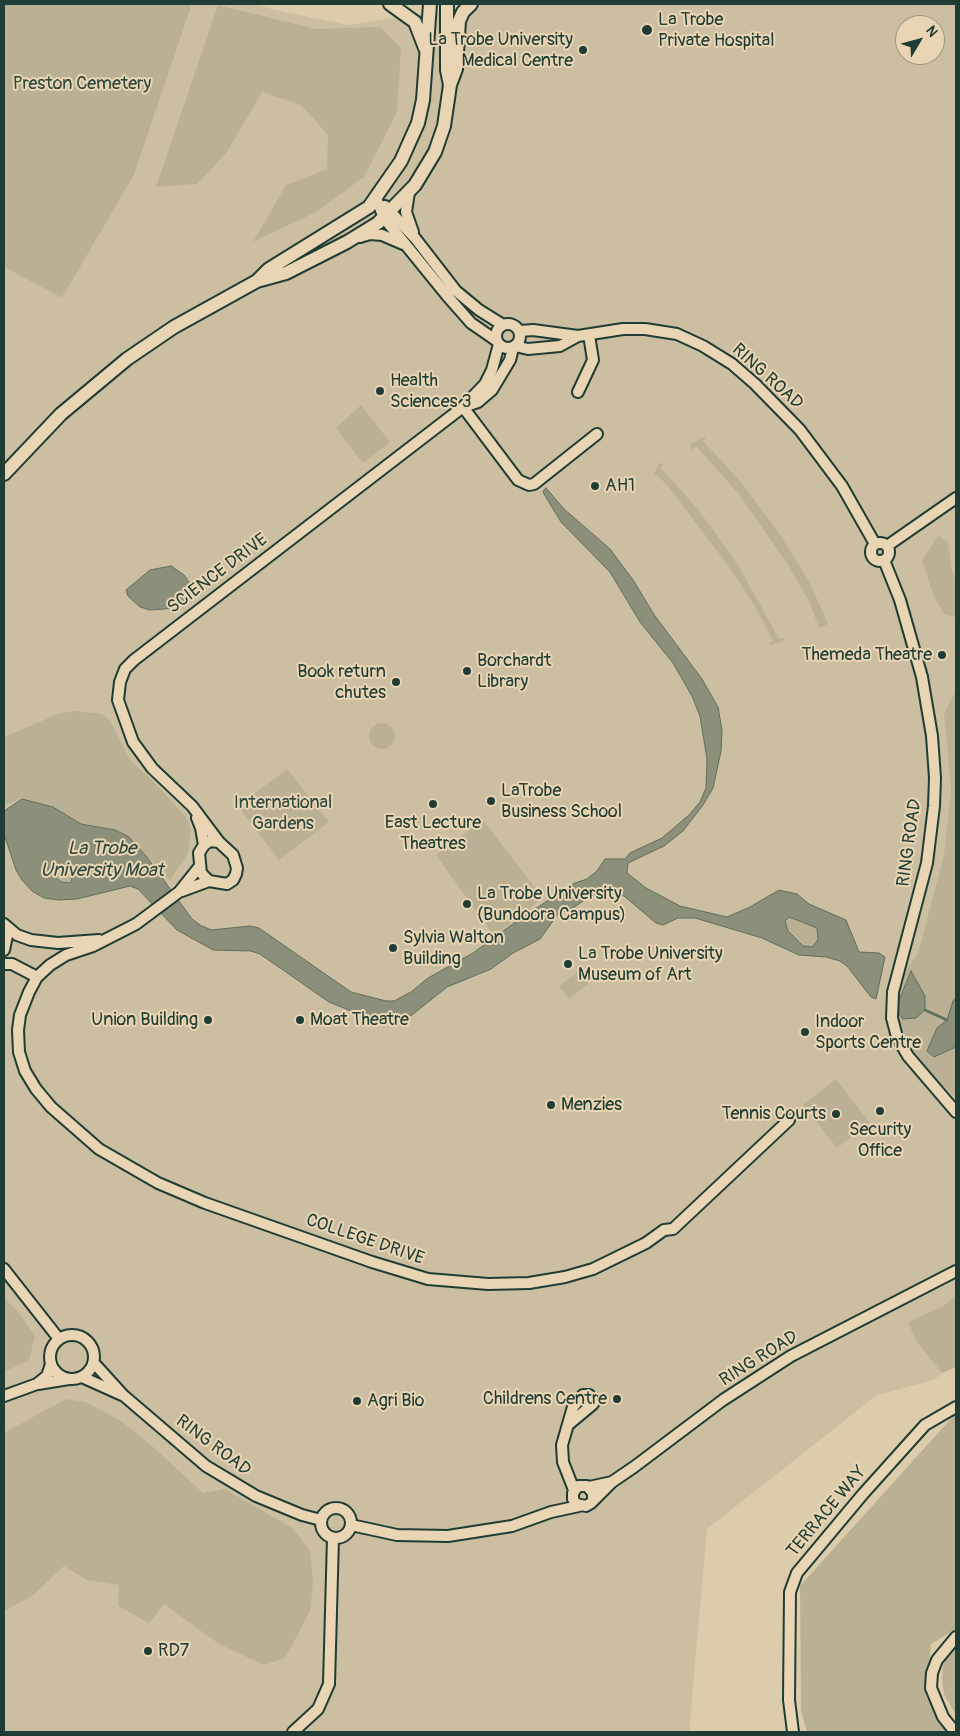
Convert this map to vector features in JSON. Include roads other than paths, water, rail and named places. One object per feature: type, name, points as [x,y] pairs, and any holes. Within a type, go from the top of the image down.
[{"type":"main road","points":[[390,4],[415,22],[427,53]]},
{"type":"main road","points":[[256,282],[269,269],[363,212],[376,198],[401,161],[418,123],[427,53],[430,4]]},
{"type":"main road","points":[[447,4],[447,70],[450,86]]},
{"type":"main road","points":[[4,474],[61,414],[127,359],[174,326],[256,282],[286,273],[347,242],[387,215],[409,192],[435,152],[444,126],[450,86],[456,69],[459,22],[463,12],[471,4]]},
{"type":"street","points":[[409,192],[406,212],[415,238]]},
{"type":"street","points":[[376,198],[408,248],[471,323],[504,348],[514,347],[520,341],[520,331],[512,324],[503,325],[479,310],[456,291],[415,238],[387,215]]},
{"type":"street","points":[[347,242],[370,234],[390,237],[408,248]]},
{"type":"street","points":[[488,387],[498,343],[496,332],[503,325]]},
{"type":"street","name":"RING ROAD","points":[[520,331],[533,330],[578,336],[623,329],[664,332],[693,341],[732,364],[782,410],[806,437],[842,486],[875,544]]},
{"type":"street","points":[[578,392],[593,360],[589,335]]},
{"type":"street","name":"RING ROAD","points":[[514,347],[528,349],[560,346],[578,336]]},
{"type":"street","name":"SCIENCE DRIVE","points":[[219,842],[192,806],[152,768],[133,742],[118,700],[120,682],[126,669],[134,660],[463,407],[478,402],[510,360],[514,347]]},
{"type":"street","points":[[463,407],[518,480],[529,485],[534,484],[597,434]]},
{"type":"street","points":[[887,546],[956,498]]},
{"type":"street","points":[[882,543],[887,546],[889,553],[884,560],[876,560],[872,556],[871,550],[875,544],[882,543]]},
{"type":"street","name":"RING ROAD","points":[[884,560],[900,600],[922,677],[932,736],[934,778],[932,825],[927,863],[893,992],[892,1018],[897,1037],[908,1056],[956,1112]]},
{"type":"street","name":"SCIENCE DRIVE","points":[[192,806],[202,828],[204,845]]},
{"type":"street","points":[[210,841],[219,842],[233,854],[237,868],[233,880],[227,884],[209,881],[201,873],[199,853],[204,845],[210,841]]},
{"type":"street","name":"COLLEGE DRIVE","points":[[199,867],[179,892],[128,930],[102,940],[93,946],[66,955],[50,965],[37,977],[23,1005],[18,1030],[19,1052],[25,1071],[36,1089],[51,1107],[99,1150],[130,1169],[205,1203],[428,1279],[473,1284],[509,1284],[565,1277],[593,1269],[646,1244],[664,1230],[673,1229],[790,1120]]},
{"type":"street","name":"COLLEGE DRIVE","points":[[179,892],[209,881]]},
{"type":"street","points":[[4,923],[6,936],[4,950]]},
{"type":"street","name":"COLLEGE DRIVE","points":[[4,923],[17,935],[31,940],[58,943],[102,940]]},
{"type":"street","points":[[4,964],[12,964],[37,977]]},
{"type":"street","points":[[4,1269],[59,1339]]},
{"type":"street","name":"RING ROAD","points":[[586,1486],[612,1482],[767,1371],[956,1272]]},
{"type":"street","points":[[4,1396],[37,1384],[82,1377],[88,1374],[94,1363],[92,1347],[83,1338],[72,1335],[59,1339],[53,1346],[50,1355],[51,1364],[47,1376],[37,1384]]},
{"type":"street","name":"RING ROAD","points":[[94,1363],[123,1395],[206,1466],[256,1496],[302,1515],[321,1520]]},
{"type":"street","points":[[51,1364],[58,1374],[69,1379]]},
{"type":"street","name":"RING ROAD","points":[[82,1377],[123,1395]]},
{"type":"street","name":"TERRACE WAY","points":[[792,1732],[789,1700],[790,1592],[797,1573],[862,1494],[925,1425],[956,1406]]},
{"type":"street","points":[[569,1424],[562,1445],[565,1468],[573,1492],[574,1502],[579,1506]]},
{"type":"street","points":[[565,1468],[593,1493],[593,1500]]},
{"type":"street","points":[[351,1525],[397,1535],[448,1536],[512,1526],[551,1512],[586,1506],[612,1482]]},
{"type":"street","points":[[551,1512],[578,1486],[586,1486]]},
{"type":"street","points":[[338,1508],[346,1513],[351,1525],[347,1534],[333,1538],[325,1534],[321,1520],[329,1509],[338,1508]]},
{"type":"street","points":[[293,1732],[318,1709],[329,1684],[333,1538]]},
{"type":"street","points":[[955,1732],[943,1717],[931,1688],[932,1673],[937,1660],[956,1637]]},
{"type":"water","name":"La Trobe University Moat","points":[[546,488],[564,509],[610,549],[633,580],[655,616],[702,679],[718,707],[722,730],[721,751],[713,788],[703,805],[683,831],[664,846],[628,863],[627,873],[646,888],[680,906],[727,917],[750,907],[779,890],[797,894],[809,904],[846,920],[859,952],[879,953],[885,957],[876,999],[871,997],[847,966],[840,961],[826,957],[799,955],[762,938],[695,918],[678,918],[663,925],[656,923],[624,896],[607,892],[589,897],[573,908],[558,914],[540,939],[513,953],[491,969],[447,987],[412,1015],[384,1022],[371,1019],[329,1002],[260,954],[251,951],[213,950],[177,930],[138,889],[130,886],[77,899],[59,900],[44,898],[32,891],[22,880],[16,870],[4,834],[4,811],[22,799],[53,807],[81,824],[115,830],[129,837],[147,857],[192,919],[200,925],[211,930],[250,926],[259,928],[351,992],[386,1001],[394,1001],[411,992],[428,978],[473,953],[521,918],[575,883],[587,879],[597,871],[605,859],[625,859],[630,853],[662,838],[689,815],[700,802],[706,788],[707,759],[700,716],[692,696],[673,663],[640,622],[610,572],[561,522],[543,491]],"holes":[[[58,865],[71,875],[72,881],[69,883],[61,882],[49,871],[49,868]],[[789,917],[817,928],[818,940],[812,947],[803,946],[788,931],[785,921]]]},
{"type":"water","points":[[171,566],[184,575],[189,582],[185,602],[178,608],[150,610],[140,607],[128,596],[126,590],[150,570]]},
{"type":"water","points":[[911,971],[925,996],[925,1010],[916,1018],[903,1019],[895,1010]]},
{"type":"water","points":[[956,998],[956,1047],[934,1057],[927,1051],[937,1028],[947,1020],[953,1001]]},
{"type":"waterway","points":[[925,1010],[947,1020]]},
{"type":"place","name":"La Trobe Private Hospital","points":[[647,30]]},
{"type":"place","name":"La Trobe University Medical Centre","points":[[583,50]]},
{"type":"place","name":"Health Sciences 3","points":[[380,391]]},
{"type":"place","name":"AH1","points":[[595,486]]},
{"type":"place","name":"Themeda Theatre","points":[[942,655]]},
{"type":"place","name":"Borchardt Library","points":[[467,671]]},
{"type":"place","name":"Book return chutes","points":[[396,682]]},
{"type":"place","name":"LaTrobe Business School","points":[[491,801]]},
{"type":"place","name":"East Lecture Theatres","points":[[433,804]]},
{"type":"place","name":"La Trobe University (Bundoora Campus)","points":[[467,904]]},
{"type":"place","name":"Sylvia Walton Building","points":[[393,948]]},
{"type":"place","name":"La Trobe University Museum of Art","points":[[568,964]]},
{"type":"place","name":"Union Building","points":[[208,1020]]},
{"type":"place","name":"Moat Theatre","points":[[300,1020]]},
{"type":"place","name":"Indoor Sports Centre","points":[[805,1032]]},
{"type":"place","name":"Menzies","points":[[551,1105]]},
{"type":"place","name":"Security Office","points":[[880,1111]]},
{"type":"place","name":"Tennis Courts","points":[[836,1114]]},
{"type":"place","name":"Childrens Centre","points":[[617,1399]]},
{"type":"place","name":"Agri Bio","points":[[357,1401]]},
{"type":"place","name":"RD7","points":[[148,1651]]},
{"type":"park label","name":"Preston Cemetery","points":[[82,84]]},
{"type":"park label","name":"International Gardens","points":[[283,813]]}]
